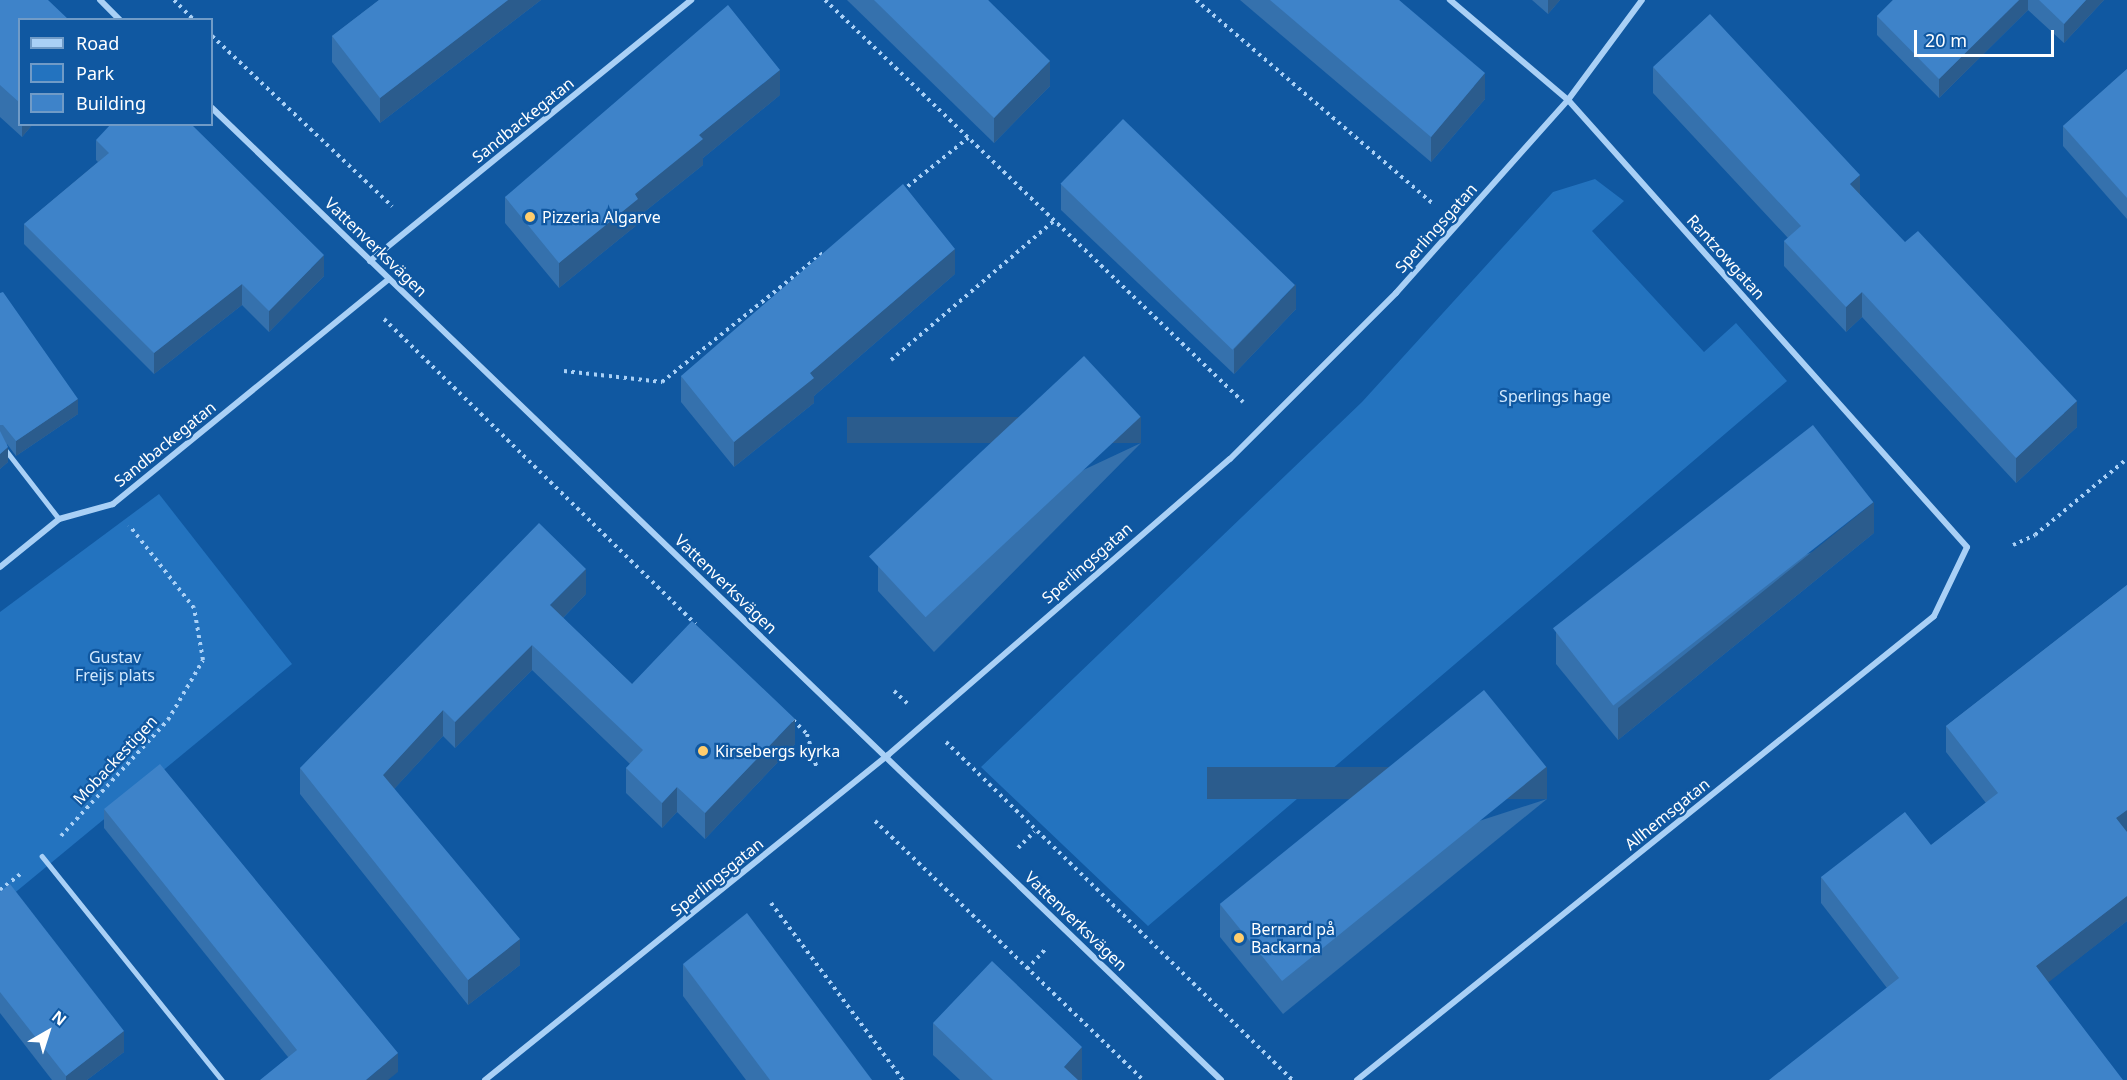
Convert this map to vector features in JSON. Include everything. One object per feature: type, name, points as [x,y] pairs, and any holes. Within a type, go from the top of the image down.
[{"type":"street","points":[[100,0],[118,18]]},
{"type":"street","name":"Sandbackegatan","points":[[370,261],[692,0]]},
{"type":"street","name":"Rantzowgatan","points":[[1449,0],[1568,100],[1967,547]]},
{"type":"street","name":"Sperlingsgatan","points":[[485,1080],[888,755],[1230,459],[1396,293],[1568,100],[1642,0]]},
{"type":"street","name":"Vattenverksvägen","points":[[213,109],[888,755],[1221,1080]]},
{"type":"street","name":"Sandbackegatan","points":[[0,567],[59,519],[113,504],[389,279]]},
{"type":"street","points":[[0,443],[59,519]]},
{"type":"street","name":"Allhemsgatan","points":[[1357,1080],[1934,616],[1967,547]]},
{"type":"lane","points":[[42,856],[222,1080]]},
{"type":"path","points":[[174,0],[192,18]]},
{"type":"path","points":[[825,0],[1243,402]]},
{"type":"path","points":[[1196,0],[1432,203]]},
{"type":"path","points":[[213,37],[374,190]]},
{"type":"path","points":[[894,197],[968,138]]},
{"type":"path","points":[[891,360],[1054,221]]},
{"type":"path","points":[[564,371],[663,382],[829,249]]},
{"type":"path","points":[[364,299],[697,626]]},
{"type":"path","points":[[2013,545],[2035,535],[2127,459]]},
{"type":"path","name":"Mobackestigen","points":[[0,890],[42,856],[168,720],[203,660],[194,608],[113,504]]},
{"type":"path","points":[[790,717],[807,734],[817,769]]},
{"type":"path","points":[[969,766],[1034,832],[1292,1080]]},
{"type":"path","points":[[875,821],[1143,1080]]},
{"type":"path","points":[[1017,850],[1034,832]]},
{"type":"path","points":[[771,903],[903,1080]]},
{"type":"path","points":[[1027,969],[1046,949]]},
{"type":"green space","name":"Sperlings hage","points":[[1595,179],[1624,201],[1592,231],[1704,352],[1736,323],[1787,381],[1148,926],[981,767],[1362,402],[1553,192]]},
{"type":"green space","name":"Gustav Freijs plats","points":[[159,494],[292,664],[0,905],[0,612]]},
{"type":"building","points":[[0,0],[48,0],[67,18],[18,18],[18,101],[0,85]]},
{"type":"building","points":[[379,0],[508,0],[380,98],[332,36]]},
{"type":"building","points":[[874,0],[988,0],[1050,61],[994,118]]},
{"type":"building","points":[[1270,0],[1399,0],[1485,73],[1431,137]]},
{"type":"building","points":[[1893,0],[2019,0],[1939,79],[1877,16]]},
{"type":"building","points":[[2039,0],[2086,0],[2064,24]]},
{"type":"building","points":[[728,5],[780,70],[699,135],[703,139],[635,194],[638,199],[559,263],[505,197]]},
{"type":"building","points":[[1710,14],[1860,175],[1850,184],[1905,242],[1918,231],[2077,401],[2016,458],[1862,292],[1846,307],[1784,241],[1801,226],[1653,67]]},
{"type":"building","points":[[2127,69],[2127,198],[2063,126]]},
{"type":"building","points":[[1123,119],[1295,285],[1232,350],[1060,184]]},
{"type":"building","points":[[109,126],[193,126],[324,255],[269,311],[242,284],[154,353],[24,224],[109,153],[96,140]]},
{"type":"building","points":[[903,184],[955,249],[810,373],[814,378],[734,442],[681,376]]},
{"type":"building","points":[[3,292],[78,399],[16,441],[3,425],[0,425],[0,293]]},
{"type":"building","points":[[1084,356],[1141,417],[926,617],[869,557]]},
{"type":"building","points":[[1813,425],[1873,502],[1613,705],[1553,628]]},
{"type":"building","points":[[0,431],[8,447],[0,454]]},
{"type":"building","points":[[539,523],[586,569],[550,605],[632,684],[692,621],[795,719],[705,813],[677,787],[662,803],[626,768],[643,750],[532,645],[455,722],[443,710],[383,775],[520,939],[468,980],[300,768]]},
{"type":"building","points":[[2127,585],[2127,810],[2116,818],[2127,832],[2127,896],[2036,966],[2123,1080],[1769,1080],[1899,978],[1821,877],[1905,812],[1931,845],[1998,793],[1946,726]]},
{"type":"building","points":[[1484,690],[1546,767],[1282,981],[1220,904]]},
{"type":"building","points":[[160,764],[398,1053],[366,1080],[260,1080],[297,1050],[104,809]]},
{"type":"building","points":[[10,884],[124,1031],[66,1076],[0,992],[0,892]]},
{"type":"building","points":[[747,913],[872,1080],[770,1080],[683,964]]},
{"type":"building","points":[[992,961],[1082,1047],[1064,1067],[1078,1080],[993,1080],[933,1023]]},
{"type":"place","name":"Pizzeria Algarve","points":[[530,217]]},
{"type":"place","name":"Kirsebergs kyrka","points":[[703,751]]},
{"type":"place","name":"Bernard på Backarna","points":[[1239,938]]}]
